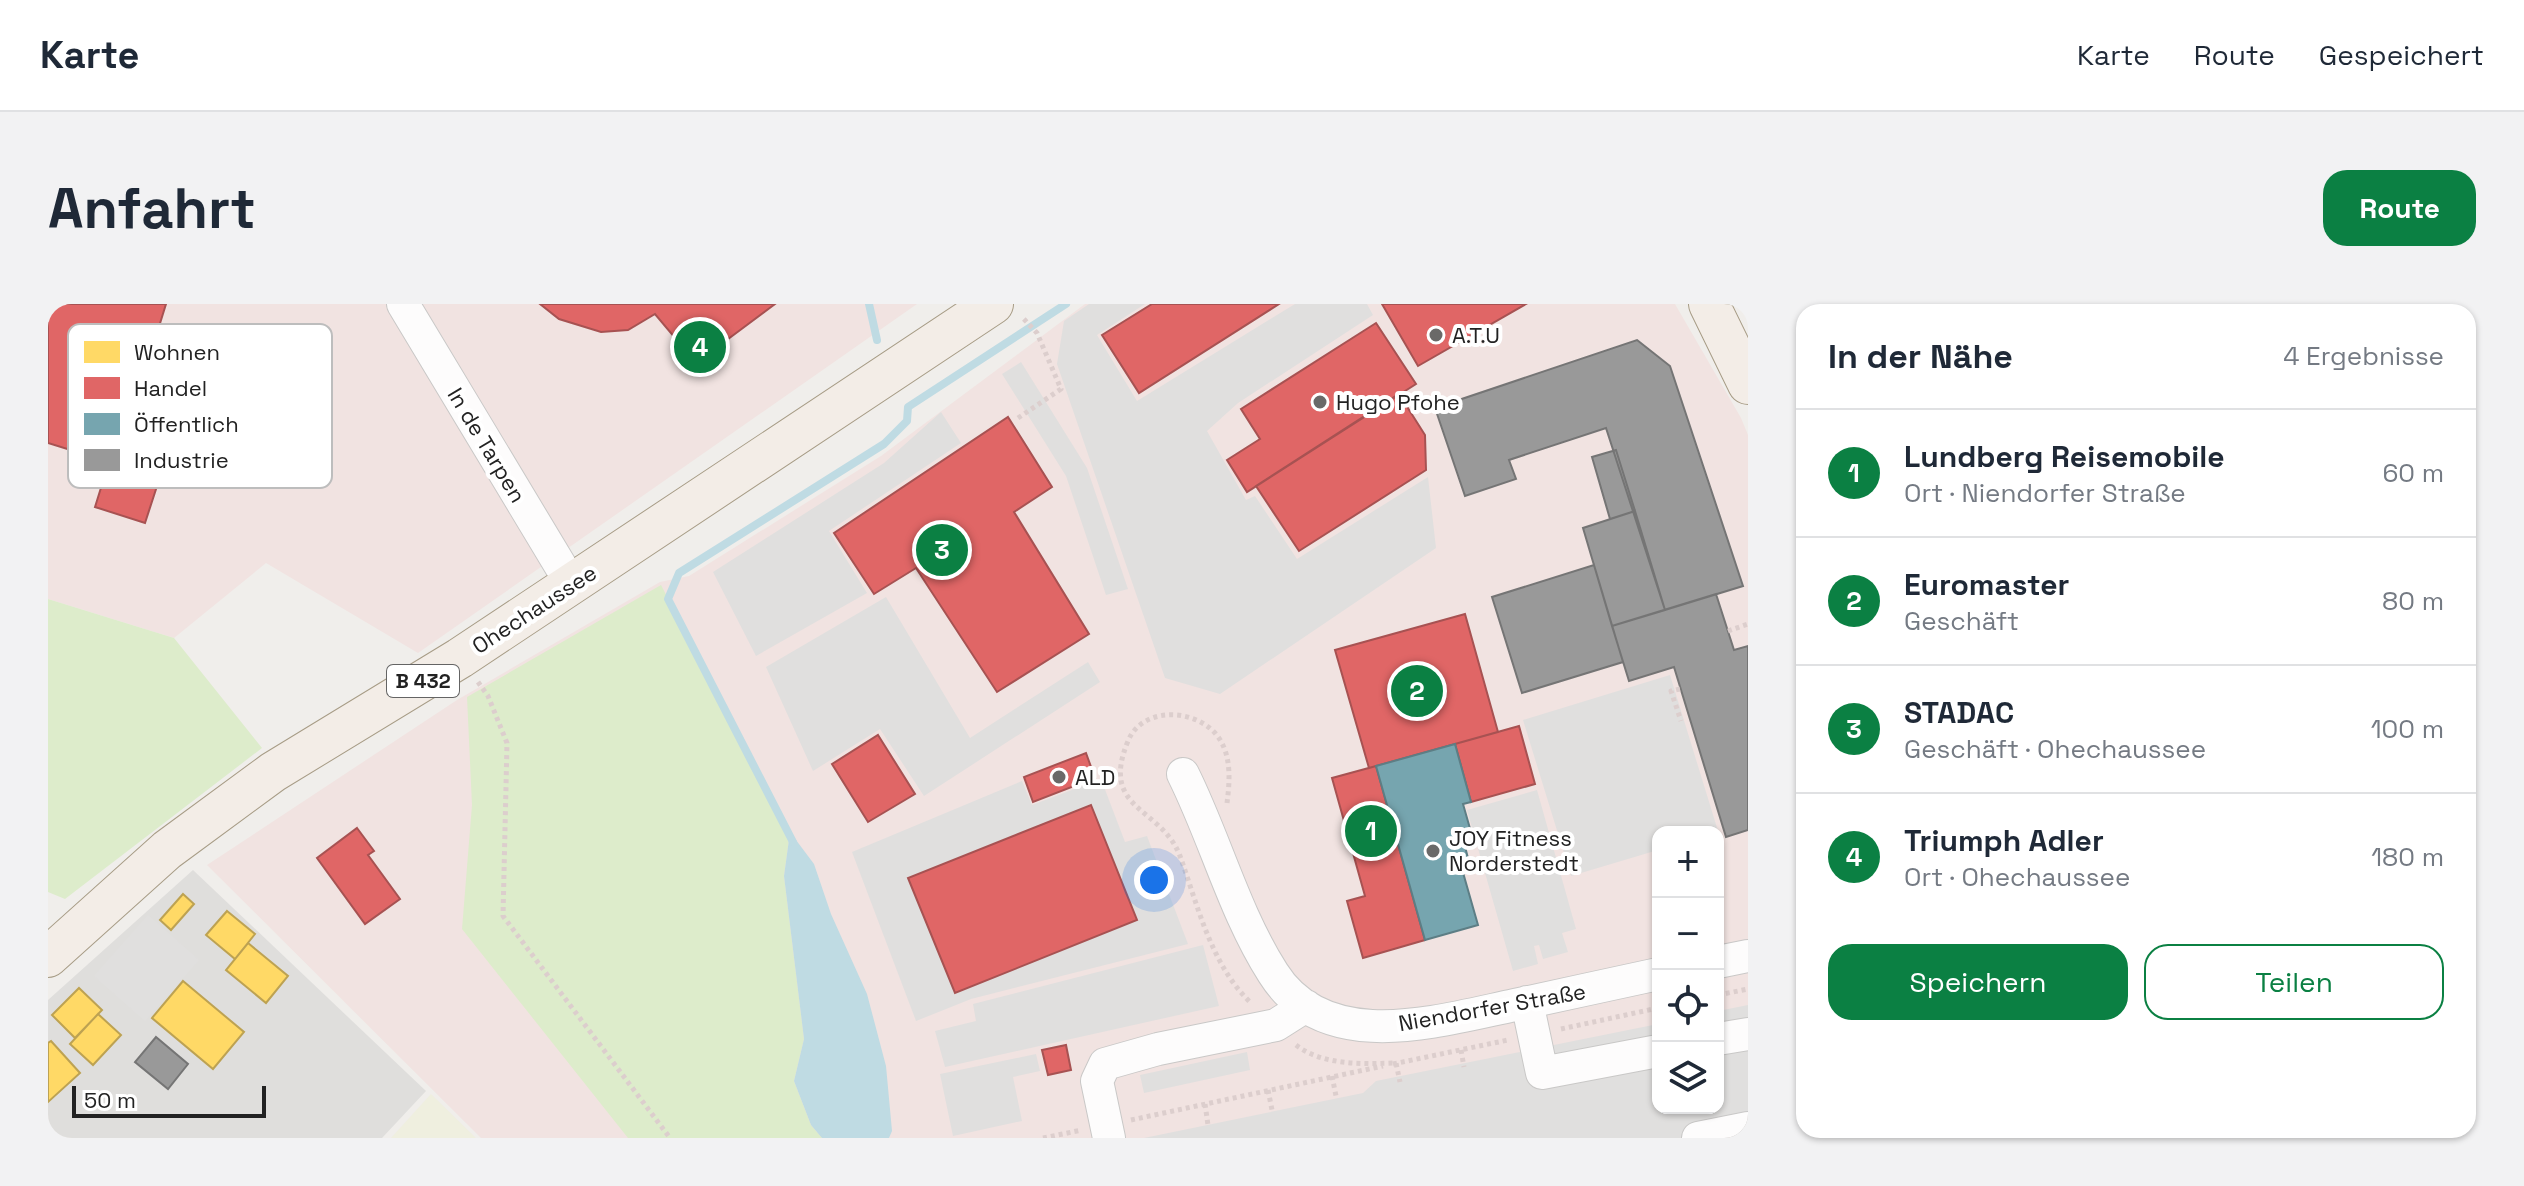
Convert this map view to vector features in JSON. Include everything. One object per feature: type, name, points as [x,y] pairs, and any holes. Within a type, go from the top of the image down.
[{"type":"main road","name":"Ohechaussee","points":[[48,957],[167,850],[273,772],[460,658],[993,304]]},
{"type":"main road","points":[[1709,304],[1748,384]]},
{"type":"street","name":"In de Tarpen","points":[[403,304],[572,585]]},
{"type":"street","name":"Niendorfer Straße","points":[[1183,774],[1251,932],[1274,975],[1306,1006],[1336,1020],[1373,1027],[1424,1024],[1652,975]]},
{"type":"street","points":[[1724,961],[1748,956]]},
{"type":"street","points":[[1527,1002],[1542,1073],[1652,1052]]},
{"type":"street","points":[[1107,1131],[1097,1081],[1105,1064],[1158,1049],[1276,1025],[1306,1006]]},
{"type":"street","points":[[1724,1038],[1748,1034]]},
{"type":"street","points":[[1698,1138],[1748,1128]]},
{"type":"path","points":[[1018,418],[1061,389],[1037,333],[1028,322]]},
{"type":"path","points":[[1728,631],[1748,624]]},
{"type":"path","points":[[460,658],[488,696],[507,743],[503,916],[670,1138]]},
{"type":"path","points":[[1680,689],[1671,691],[1681,721]]},
{"type":"path","points":[[1225,814],[1231,771],[1216,734],[1193,718],[1168,714],[1155,716],[1132,732],[1120,759],[1120,783],[1124,796],[1174,839],[1218,959],[1243,995],[1300,1048],[1329,1059],[1358,1064],[1396,1063]]},
{"type":"path","points":[[1724,994],[1748,989]]},
{"type":"path","points":[[1043,1138],[1107,1131],[1205,1104],[1652,1009]]},
{"type":"path","points":[[1461,1050],[1464,1067]]},
{"type":"path","points":[[1396,1063],[1400,1082]]},
{"type":"path","points":[[1332,1076],[1336,1096]]},
{"type":"path","points":[[1268,1090],[1272,1110]]},
{"type":"path","points":[[1205,1104],[1208,1125]]},
{"type":"shaded area","points":[[48,304],[917,304],[418,653],[266,563],[174,638],[48,599]]},
{"type":"shaded area","points":[[1085,304],[1675,304],[1748,435],[1748,1138],[481,1138],[207,865],[457,700],[660,582],[689,576],[881,456]]},
{"type":"shaded area","points":[[1089,304],[1145,304],[1097,335],[1137,401],[1295,304],[1367,304],[1373,315],[1238,403],[1207,431],[1246,500],[1255,496],[1297,559],[1428,477],[1436,548],[1220,694],[1165,678],[1057,364],[1064,321]]},
{"type":"shaded area","points":[[1021,362],[1087,468],[1128,589],[1106,595],[1066,476],[1002,374]]},
{"type":"shaded area","points":[[941,412],[961,443],[829,531],[867,593],[756,656],[713,572],[884,463]]},
{"type":"shaded area","points":[[886,597],[970,738],[1088,662],[1100,682],[924,796],[880,729],[813,771],[766,667]]},
{"type":"shaded area","points":[[1670,675],[1716,826],[1652,826],[1652,852],[1571,876],[1523,720]]},
{"type":"shaded area","points":[[1101,779],[1125,842],[1147,836],[1188,944],[971,999],[916,1021],[852,852],[1022,781],[1032,805]]},
{"type":"shaded area","points":[[1537,790],[1576,929],[1562,933],[1568,952],[1543,959],[1539,945],[1534,946],[1538,964],[1513,971],[1467,810]]},
{"type":"shaded area","points":[[193,870],[426,1091],[382,1138],[48,1138],[48,1000]]},
{"type":"shaded area","points":[[148,915],[199,960],[145,1021],[94,976]]},
{"type":"shaded area","points":[[1203,945],[1219,1006],[945,1067],[935,1031],[976,1021],[973,1004]]},
{"type":"shaded area","points":[[1748,1005],[1748,1138],[1144,1138],[1363,1093],[1376,1081],[1652,1025],[1652,1114],[1724,1114],[1724,1010]]},
{"type":"shaded area","points":[[1247,1052],[1250,1070],[1144,1093],[1140,1075]]},
{"type":"shaded area","points":[[1036,1054],[1040,1071],[1013,1077],[1022,1121],[953,1136],[940,1074]]},
{"type":"green space","points":[[661,585],[790,832],[784,876],[804,1039],[794,1081],[811,1125],[822,1138],[628,1138],[462,929],[472,805],[467,697]]},
{"type":"green space","points":[[48,599],[174,638],[262,748],[65,899],[48,892]]},
{"type":"green space","points":[[431,1094],[476,1138],[391,1138]]},
{"type":"water","points":[[790,832],[814,864],[831,914],[867,994],[886,1066],[892,1131],[889,1138],[822,1138],[811,1125],[794,1081],[804,1039],[784,876]]},
{"type":"building: Wohnen","points":[[183,894],[194,904],[171,930],[160,920]]},
{"type":"building: Wohnen","points":[[227,911],[255,934],[235,959],[206,935]]},
{"type":"building: Wohnen","points":[[248,943],[288,976],[266,1003],[226,970]]},
{"type":"building: Wohnen","points":[[183,981],[244,1032],[213,1069],[152,1018]]},
{"type":"building: Wohnen","points":[[79,988],[102,1010],[75,1038],[52,1015]]},
{"type":"building: Wohnen","points":[[98,1014],[121,1035],[93,1065],[70,1044]]},
{"type":"building: Wohnen","points":[[51,1041],[80,1073],[48,1102],[48,1043]]},
{"type":"building: Handel","points":[[48,304],[166,304],[160,324],[68,324],[68,449],[48,443]]},
{"type":"building: Handel","points":[[540,304],[775,304],[696,363],[655,314],[628,330],[601,332],[559,319]]},
{"type":"building: Handel","points":[[1152,304],[1279,304],[1139,393],[1102,335]]},
{"type":"building: Handel","name":"A.T.U","points":[[1382,304],[1526,304],[1418,366]]},
{"type":"building: Handel","name":"Hugo Pfohe","points":[[1376,323],[1416,384],[1247,492],[1227,460],[1260,439],[1241,409]]},
{"type":"building: Handel","points":[[1399,394],[1425,435],[1426,470],[1299,551],[1256,486]]},
{"type":"building: Handel","points":[[1008,417],[1052,487],[1014,512],[1089,634],[997,692],[916,568],[874,594],[834,533]]},
{"type":"building: Handel","points":[[101,488],[156,488],[145,523],[95,507]]},
{"type":"building: Handel","points":[[1465,614],[1498,732],[1369,768],[1335,650]]},
{"type":"building: Handel","points":[[1519,726],[1535,784],[1471,802],[1455,744]]},
{"type":"building: Handel","points":[[878,735],[915,794],[868,822],[832,764]]},
{"type":"building: Handel","name":"ALD","points":[[1086,753],[1095,778],[1033,802],[1024,777]]},
{"type":"building: Handel","points":[[1376,766],[1425,940],[1363,958],[1347,901],[1365,896],[1332,778]]},
{"type":"building: Handel","points":[[1091,805],[1137,920],[955,993],[908,878]]},
{"type":"building: Handel","points":[[357,828],[374,851],[368,855],[400,899],[365,924],[317,858]]},
{"type":"building: Handel","points":[[1066,1045],[1071,1070],[1048,1075],[1042,1050]]},
{"type":"building: Öffentlich","name":"JOY Fitness Norderstedt","points":[[1455,744],[1471,802],[1463,804],[1471,832],[1462,835],[1470,866],[1462,869],[1478,925],[1425,940],[1376,766]]},
{"type":"building: Industrie","points":[[1637,340],[1670,366],[1743,586],[1665,610],[1606,428],[1509,460],[1516,479],[1465,496],[1435,408]]},
{"type":"building: Industrie","points":[[1616,450],[1635,511],[1610,519],[1592,457]]},
{"type":"building: Industrie","points":[[1635,511],[1665,610],[1612,626],[1583,528]]},
{"type":"building: Industrie","points":[[1594,565],[1623,662],[1522,693],[1492,597]]},
{"type":"building: Industrie","points":[[1716,594],[1734,650],[1748,646],[1748,830],[1726,837],[1674,667],[1629,681],[1612,626]]},
{"type":"building: Industrie","points":[[156,1037],[188,1064],[168,1089],[135,1062]]},
{"type":"waterway","points":[[869,304],[877,340]]},
{"type":"waterway","points":[[793,842],[668,599],[679,573],[884,444],[907,421],[908,407],[1066,304]]},
{"type":"place","name":"A.T.U","points":[[1436,335]]},
{"type":"place","name":"Triumph Adler","points":[[700,347]]},
{"type":"place","name":"Hugo Pfohe","points":[[1320,402]]},
{"type":"place","name":"STADAC","points":[[942,550]]},
{"type":"place","name":"Euromaster","points":[[1417,691]]},
{"type":"place","name":"ALD","points":[[1059,777]]},
{"type":"place","name":"Lundberg Reisemobile","points":[[1371,831]]},
{"type":"place","name":"JOY Fitness Norderstedt","points":[[1433,851]]}]
